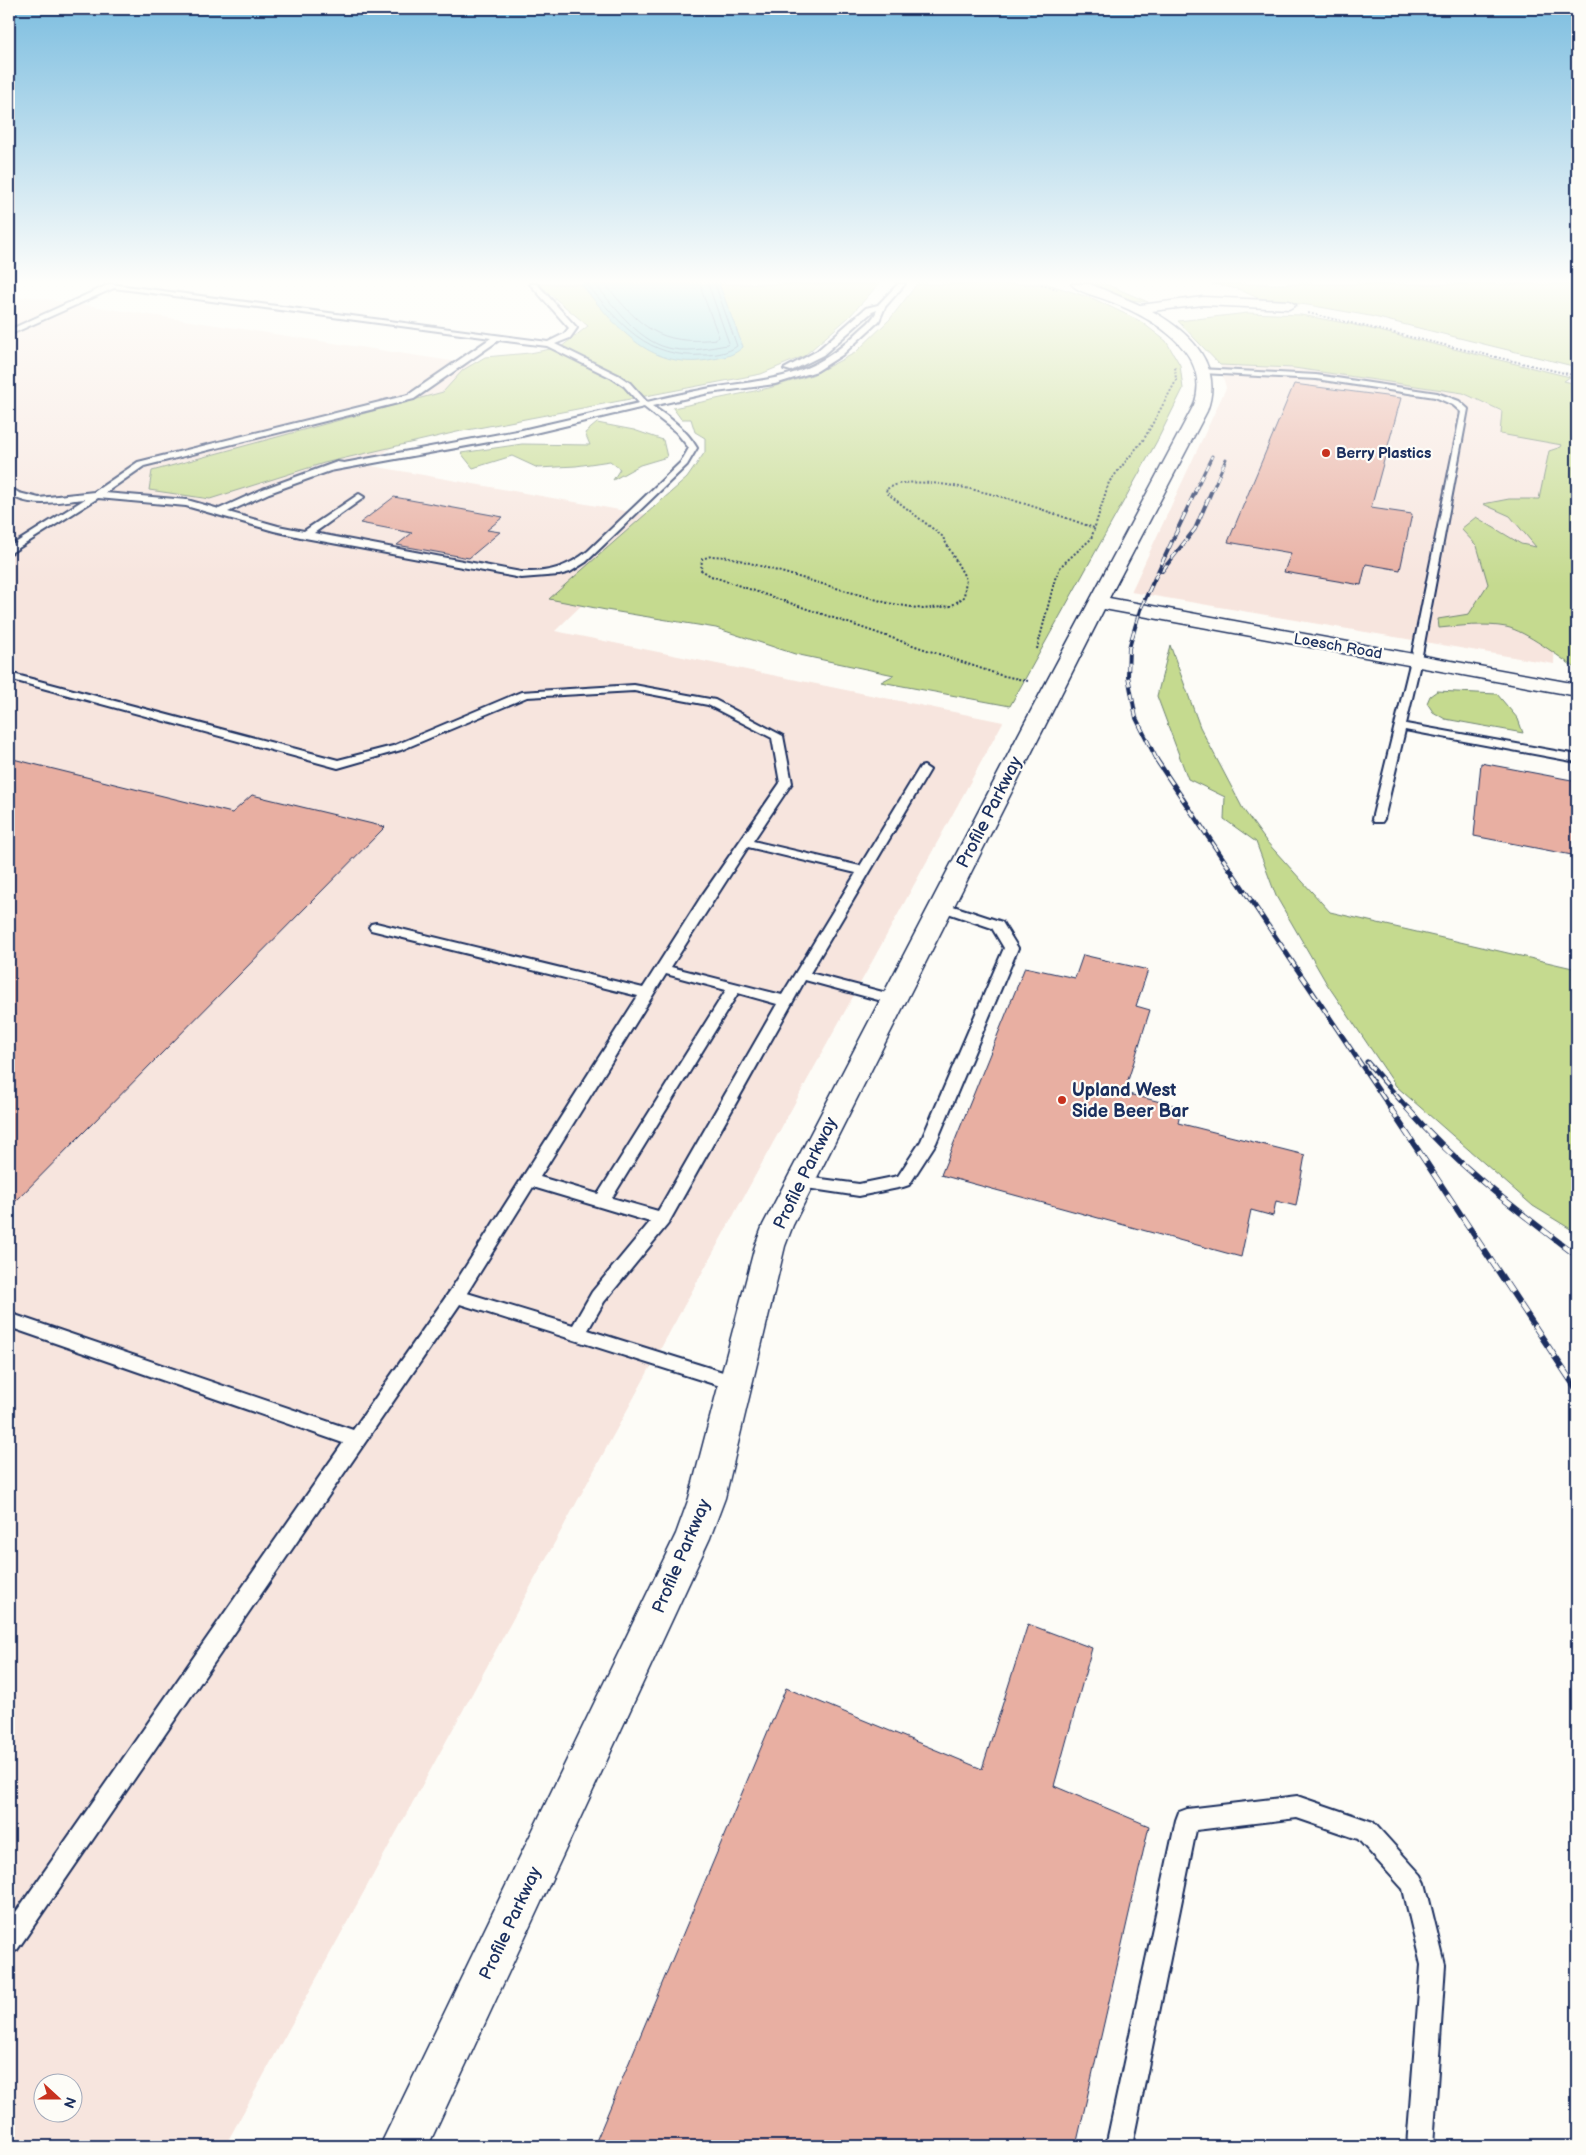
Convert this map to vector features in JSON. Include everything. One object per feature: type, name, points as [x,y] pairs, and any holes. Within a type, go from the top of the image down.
[{"type":"street","name":"Profile Parkway","points":[[404,2146],[692,1538],[707,1498],[770,1246],[799,1182],[1098,602],[1199,411],[1205,385]]},
{"type":"street","name":"Loesch Road","points":[[1098,602],[1577,690]]},
{"type":"lane","points":[[9,551],[96,496],[141,464],[411,397],[429,385]]},
{"type":"lane","points":[[9,490],[16,495],[39,501],[96,496],[187,503],[305,535],[521,576],[559,573],[576,566],[591,554],[690,456],[693,448],[688,439],[676,426],[646,405],[627,385]]},
{"type":"lane","points":[[737,387],[743,385]]},
{"type":"lane","points":[[219,513],[266,491],[331,468],[522,433],[569,423],[582,418],[737,387],[765,385]]},
{"type":"lane","points":[[1367,385],[1437,395],[1462,407],[1465,411],[1416,660],[1378,819]]},
{"type":"lane","points":[[305,535],[359,497]]},
{"type":"lane","points":[[9,676],[338,764],[397,748],[526,694],[634,688],[711,702],[777,736],[786,783],[663,969],[456,1296],[9,1942]]},
{"type":"lane","points":[[1400,726],[1577,759]]},
{"type":"lane","points":[[577,1334],[598,1297],[662,1219],[786,1001],[924,770]]},
{"type":"lane","points":[[746,843],[863,870]]},
{"type":"lane","points":[[799,1182],[859,1190],[903,1181],[928,1143],[1011,948],[997,924],[941,906]]},
{"type":"lane","points":[[376,927],[647,994]]},
{"type":"lane","points":[[663,969],[786,1001]]},
{"type":"lane","points":[[802,975],[893,999]]},
{"type":"lane","points":[[602,1201],[734,988]]},
{"type":"lane","points":[[530,1180],[662,1219]]},
{"type":"lane","points":[[456,1296],[736,1383]]},
{"type":"lane","points":[[9,1320],[356,1440]]},
{"type":"lane","points":[[1120,2146],[1188,1820],[1297,1808],[1365,1830],[1413,1883],[1433,1966],[1420,2146]]},
{"type":"path","points":[[1037,650],[1055,579],[1061,566],[1091,539],[1109,482],[1144,439],[1174,385]]},
{"type":"path","points":[[1054,687],[1000,675],[711,576],[702,570],[702,560],[710,556],[729,557],[888,603],[924,609],[952,606],[964,598],[966,579],[942,536],[887,493],[886,489],[892,485],[928,484],[987,493],[1094,528]]},
{"type":"shaded area","points":[[9,385],[482,385],[367,465],[670,519],[555,631],[1003,722],[225,2146],[9,2146]]},
{"type":"shaded area","points":[[1225,385],[1406,385],[1463,393],[1502,411],[1501,434],[1562,445],[1554,664],[1131,592],[1226,388]]},
{"type":"green space","points":[[450,385],[706,385],[457,432],[324,463],[210,499],[149,490],[152,471],[443,392]]},
{"type":"green space","points":[[780,385],[1182,385],[1183,389],[1157,441],[1010,706],[881,682],[894,675],[795,654],[716,628],[549,599],[687,478],[705,452],[705,438],[695,432],[691,419],[681,419],[673,408]]},
{"type":"green space","points":[[1406,385],[1577,385],[1577,669],[1542,645],[1514,629],[1490,625],[1439,628],[1438,619],[1469,614],[1488,584],[1477,546],[1461,529],[1476,517],[1521,544],[1536,547],[1510,516],[1483,504],[1509,499],[1539,499],[1549,451],[1562,445],[1500,434],[1502,411],[1463,393]]},
{"type":"green space","points":[[597,423],[634,430],[663,440],[667,457],[640,465],[613,480],[620,469],[610,461],[576,466],[538,468],[512,456],[473,468],[461,453],[522,444],[590,445],[585,433]]},
{"type":"green space","points":[[1170,645],[1200,727],[1243,809],[1266,841],[1330,912],[1577,969],[1577,1233],[1533,1206],[1396,1086],[1327,984],[1276,896],[1256,842],[1224,819],[1225,797],[1188,779],[1157,696]]},
{"type":"green space","points":[[1437,691],[1497,694],[1518,719],[1523,733],[1445,719],[1433,712],[1427,703],[1430,696]]},
{"type":"building","name":"Berry Plastics","points":[[1294,385],[1401,398],[1371,508],[1412,514],[1400,570],[1366,564],[1361,585],[1284,572],[1291,553],[1228,542]]},
{"type":"building","points":[[394,497],[503,517],[487,530],[500,532],[469,558],[397,545],[412,533],[360,523]]},
{"type":"building","points":[[9,758],[232,813],[252,795],[385,827],[9,1208]]},
{"type":"building","points":[[1481,763],[1577,781],[1577,856],[1474,836]]},
{"type":"building","name":"Upland West Side Beer Bar","points":[[1083,955],[1148,970],[1136,1006],[1150,1010],[1124,1093],[1181,1107],[1178,1123],[1305,1155],[1296,1206],[1276,1201],[1273,1216],[1251,1210],[1241,1257],[941,1175],[1025,967],[1075,978]]},
{"type":"building","points":[[1028,1624],[1092,1648],[1054,1786],[1149,1826],[1076,2146],[594,2146],[786,1688],[982,1769]]},
{"type":"railway","points":[[1195,491],[1212,456]]},
{"type":"railway","points":[[1212,491],[1226,459]]},
{"type":"railway","points":[[1157,760],[1136,718],[1128,676],[1129,648],[1140,610],[1196,490]]},
{"type":"railway","points":[[1162,571],[1195,529],[1212,490]]},
{"type":"railway","points":[[1156,759],[1391,1109]]},
{"type":"railway","points":[[1367,1062],[1408,1109]]},
{"type":"railway","points":[[1390,1108],[1577,1390]]},
{"type":"railway","points":[[1407,1108],[1467,1168],[1577,1256]]},
{"type":"place","name":"Berry Plastics","points":[[1326,453]]},
{"type":"place","name":"Upland West Side Beer Bar","points":[[1062,1100]]}]
